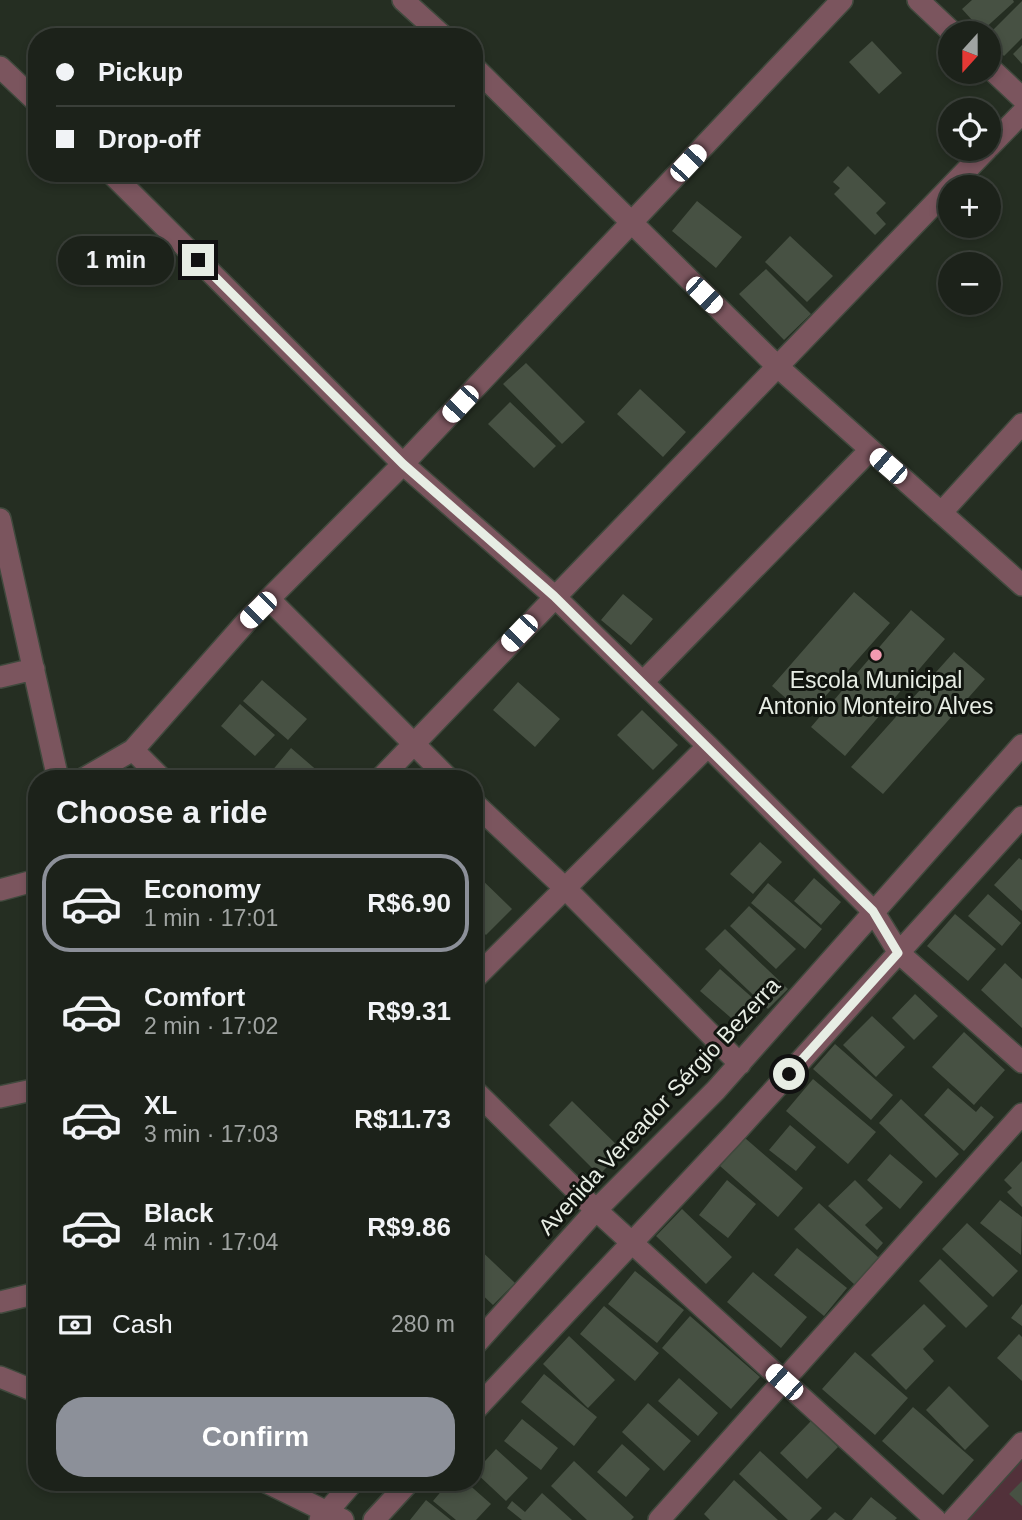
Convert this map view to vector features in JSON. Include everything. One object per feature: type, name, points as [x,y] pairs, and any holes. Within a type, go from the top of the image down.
[{"type":"street","points":[[403,0],[434,28]]},
{"type":"street","points":[[99,770],[133,750],[269,599],[403,464],[842,0]]},
{"type":"street","points":[[918,0],[940,21]]},
{"type":"street","points":[[0,67],[28,93]]},
{"type":"street","points":[[483,76],[777,366],[1022,586]]},
{"type":"street","points":[[1001,78],[1022,98]]},
{"type":"street","points":[[1001,135],[1022,113]]},
{"type":"street","points":[[389,770],[975,161]]},
{"type":"street","points":[[120,182],[403,464],[554,596],[708,746],[873,911],[898,953],[1022,1062]]},
{"type":"street","points":[[942,513],[1022,424]]},
{"type":"street","points":[[643,682],[870,450]]},
{"type":"street","points":[[0,519],[56,770]]},
{"type":"street","points":[[269,599],[439,770]]},
{"type":"street","points":[[0,677],[34,670]]},
{"type":"street","name":"Avenida Vereador Sérgio Bezerra","points":[[483,1336],[596,1210],[740,1064],[1022,745]]},
{"type":"street","points":[[483,970],[567,890],[708,746]]},
{"type":"street","points":[[133,750],[153,770]]},
{"type":"street","points":[[483,811],[567,890],[740,1064]]},
{"type":"street","points":[[483,1401],[1022,817]]},
{"type":"street","points":[[0,890],[28,882]]},
{"type":"street","points":[[0,1097],[28,1091]]},
{"type":"street","points":[[483,1099],[596,1210],[936,1520]]},
{"type":"street","points":[[659,1520],[1022,1114]]},
{"type":"street","points":[[0,1302],[28,1295]]},
{"type":"street","points":[[0,1377],[28,1388]]},
{"type":"street","points":[[953,1520],[1022,1443]]},
{"type":"street","points":[[283,1491],[331,1517],[348,1491]]},
{"type":"street","points":[[374,1520],[401,1491]]},
{"type":"shaded area","points":[[1022,1458],[1022,1520],[967,1520],[973,1512]]},
{"type":"building","points":[[972,0],[1014,2],[993,21],[973,21],[962,9]]},
{"type":"building","points":[[1022,1],[1022,38],[1004,56],[1001,53],[1001,22]]},
{"type":"building","points":[[872,41],[902,73],[879,94],[849,62]]},
{"type":"building","points":[[1022,45],[1022,64],[1013,54]]},
{"type":"building","points":[[848,166],[886,203],[876,213],[886,224],[875,235],[834,194],[840,188],[833,182]]},
{"type":"building","points":[[697,201],[742,237],[716,268],[672,231]]},
{"type":"building","points":[[790,236],[833,276],[807,302],[765,262]]},
{"type":"building","points":[[766,269],[811,314],[784,340],[739,294]]},
{"type":"building","points":[[526,363],[585,422],[562,444],[503,384]]},
{"type":"building","points":[[640,389],[686,432],[663,457],[617,414]]},
{"type":"building","points":[[510,402],[556,446],[534,468],[488,424]]},
{"type":"building","points":[[854,592],[890,623],[807,717],[772,686]]},
{"type":"building","points":[[623,594],[653,619],[631,645],[601,620]]},
{"type":"building","points":[[911,610],[945,639],[845,756],[811,727]]},
{"type":"building","points":[[954,652],[985,679],[883,794],[851,767]]},
{"type":"building","points":[[262,680],[307,719],[288,740],[243,701]]},
{"type":"building","points":[[518,682],[560,719],[535,747],[493,710]]},
{"type":"building","points":[[240,704],[275,735],[255,756],[221,726]]},
{"type":"building","points":[[642,710],[678,745],[653,770],[617,735]]},
{"type":"building","points":[[291,748],[317,770],[273,770]]},
{"type":"building","points":[[760,842],[782,862],[753,894],[730,874]]},
{"type":"building","points":[[1019,858],[1022,860],[1022,911],[994,885]]},
{"type":"building","points":[[814,878],[841,902],[821,925],[794,901]]},
{"type":"building","points":[[483,881],[512,909],[486,935],[483,932]]},
{"type":"building","points":[[768,883],[822,929],[805,949],[751,903]]},
{"type":"building","points":[[988,894],[1021,923],[1002,946],[968,916]]},
{"type":"building","points":[[749,906],[796,949],[776,969],[730,926]]},
{"type":"building","points":[[955,914],[996,949],[968,981],[927,946]]},
{"type":"building","points":[[725,929],[788,989],[768,1009],[705,949]]},
{"type":"building","points":[[1005,963],[1022,979],[1022,1028],[981,990]]},
{"type":"building","points":[[720,969],[764,1008],[745,1030],[700,991]]},
{"type":"building","points":[[915,994],[938,1016],[914,1040],[892,1018]]},
{"type":"building","points":[[872,1016],[905,1047],[876,1077],[843,1045]]},
{"type":"building","points":[[964,1032],[1005,1070],[974,1105],[932,1067]]},
{"type":"building","points":[[835,1044],[893,1095],[871,1120],[813,1069]]},
{"type":"building","points":[[813,1079],[876,1132],[848,1164],[786,1111]]},
{"type":"building","points":[[948,1088],[976,1112],[981,1106],[994,1117],[964,1151],[924,1115]]},
{"type":"building","points":[[901,1099],[959,1154],[936,1178],[879,1123]]},
{"type":"building","points":[[572,1101],[623,1151],[599,1175],[549,1125]]},
{"type":"building","points":[[790,1125],[816,1147],[796,1171],[769,1150]]},
{"type":"building","points":[[745,1138],[803,1188],[778,1217],[720,1166]]},
{"type":"building","points":[[890,1154],[923,1182],[900,1209],[867,1180]]},
{"type":"building","points":[[1022,1161],[1022,1207],[1007,1192],[1012,1188],[1004,1180]]},
{"type":"building","points":[[727,1180],[756,1204],[728,1238],[699,1215]]},
{"type":"building","points":[[855,1180],[883,1208],[865,1225],[883,1243],[877,1250],[828,1206]]},
{"type":"building","points":[[1000,1200],[1022,1217],[1021,1255],[980,1223]]},
{"type":"building","points":[[819,1203],[879,1258],[855,1285],[794,1229]]},
{"type":"building","points":[[682,1209],[732,1257],[706,1284],[656,1236]]},
{"type":"building","points":[[967,1223],[1018,1271],[993,1297],[942,1249]]},
{"type":"building","points":[[797,1248],[847,1288],[824,1316],[774,1275]]},
{"type":"building","points":[[483,1253],[515,1283],[493,1305],[483,1296]]},
{"type":"building","points":[[940,1259],[988,1306],[966,1328],[919,1281]]},
{"type":"building","points":[[635,1271],[684,1310],[657,1343],[608,1304]]},
{"type":"building","points":[[753,1272],[807,1317],[781,1348],[727,1302]]},
{"type":"building","points":[[924,1304],[946,1326],[923,1349],[934,1361],[906,1390],[871,1355]]},
{"type":"building","points":[[1022,1304],[1022,1326],[1011,1318]]},
{"type":"building","points":[[604,1306],[659,1353],[635,1381],[580,1334]]},
{"type":"building","points":[[690,1316],[760,1377],[731,1409],[662,1348]]},
{"type":"building","points":[[1019,1334],[1022,1337],[1022,1381],[997,1358]]},
{"type":"building","points":[[569,1336],[615,1380],[588,1408],[543,1364]]},
{"type":"building","points":[[855,1352],[908,1398],[875,1435],[822,1389]]},
{"type":"building","points":[[544,1374],[597,1417],[574,1446],[521,1402]]},
{"type":"building","points":[[679,1378],[718,1413],[698,1436],[658,1401]]},
{"type":"building","points":[[949,1386],[989,1426],[965,1450],[926,1410]]},
{"type":"building","points":[[648,1403],[691,1441],[664,1471],[622,1432]]},
{"type":"building","points":[[913,1407],[974,1460],[943,1495],[882,1441]]},
{"type":"building","points":[[522,1419],[558,1448],[541,1470],[504,1441]]},
{"type":"building","points":[[811,1421],[838,1447],[807,1479],[780,1453]]},
{"type":"building","points":[[622,1444],[650,1469],[626,1497],[597,1472]]},
{"type":"building","points":[[496,1449],[528,1478],[506,1501],[483,1479],[483,1463]]},
{"type":"building","points":[[760,1451],[822,1508],[810,1520],[788,1520],[739,1474]]},
{"type":"building","points":[[574,1461],[634,1517],[631,1520],[587,1520],[551,1486]]},
{"type":"building","points":[[734,1480],[778,1520],[710,1520],[704,1514]]},
{"type":"building","points":[[1022,1481],[1022,1506],[1009,1494]]},
{"type":"building","points":[[441,1491],[476,1491],[491,1504],[476,1520],[456,1520],[433,1501]]},
{"type":"building","points":[[542,1493],[572,1520],[522,1520],[507,1508],[512,1501],[525,1512]]},
{"type":"building","points":[[871,1497],[897,1518],[852,1520]]},
{"type":"building","points":[[426,1500],[451,1520],[410,1520]]},
{"type":"building","points":[[835,1512],[845,1520],[827,1520]]},
{"type":"place","name":"Escola Municipal Antonio Monteiro Alves","points":[[876,655]]},
{"type":"route","points":[[198,260],[403,464],[554,596],[873,911],[898,953],[789,1074]]}]
